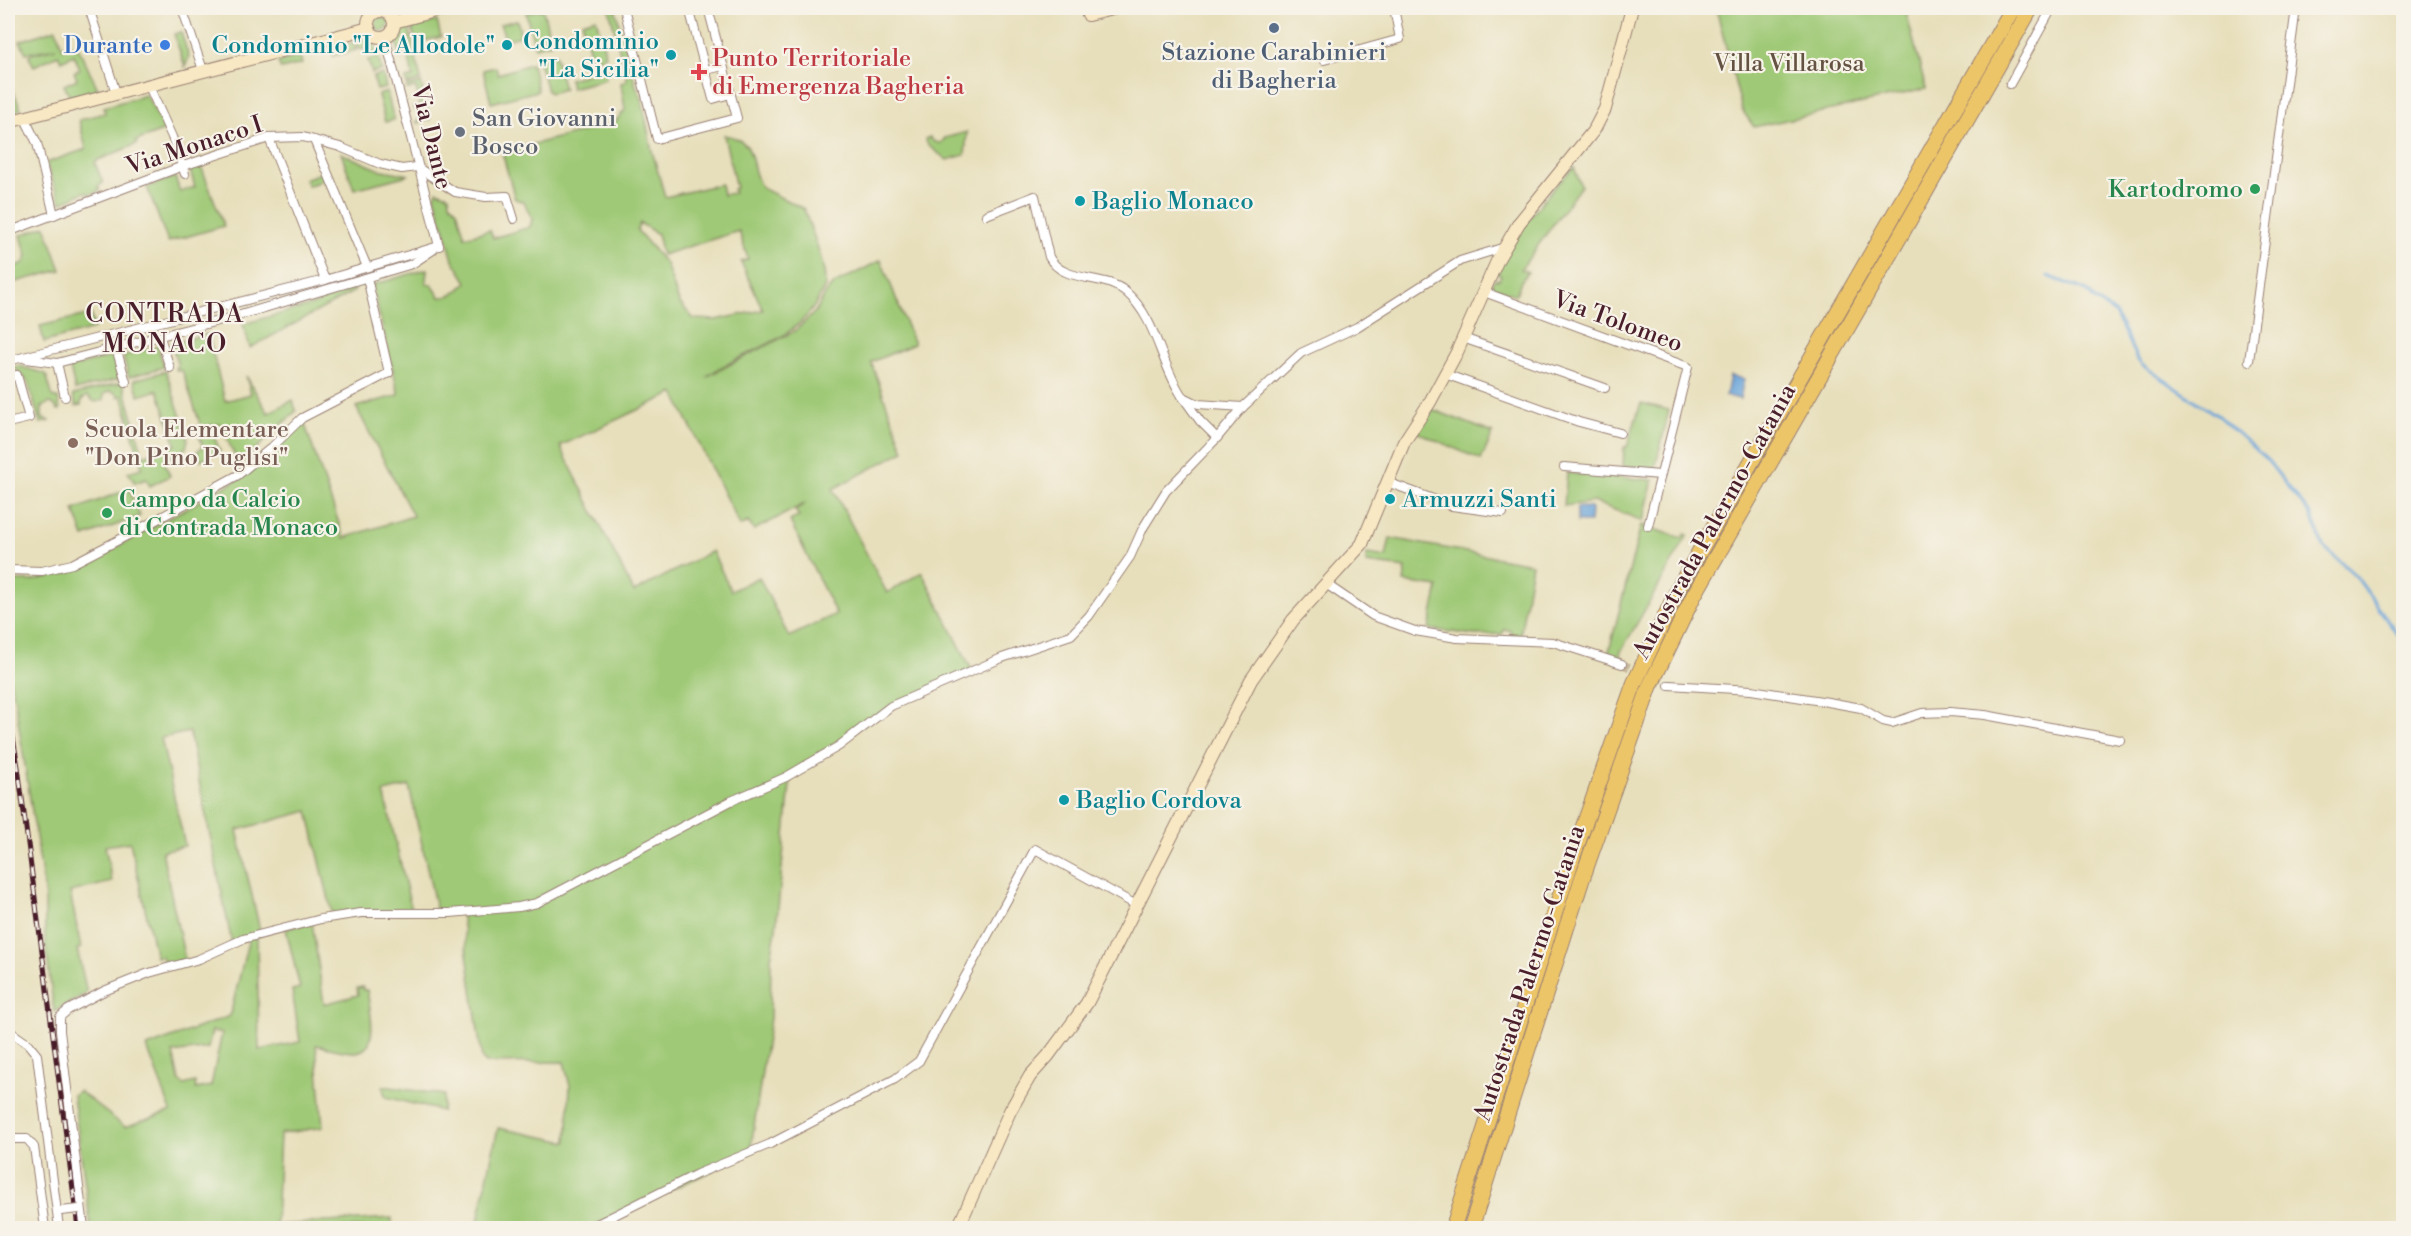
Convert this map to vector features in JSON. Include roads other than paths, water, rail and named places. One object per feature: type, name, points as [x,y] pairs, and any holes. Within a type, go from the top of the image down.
[{"type":"highway","name":"Autostrada Palermo-Catania","points":[[1454,1228],[1573,856],[1634,684],[1678,589],[2013,8]]},
{"type":"highway","name":"Autostrada Palermo-Catania","points":[[1471,1228],[1582,879],[1650,686],[1694,595],[2031,8]]},
{"type":"street","points":[[89,8],[116,93]]},
{"type":"street","points":[[182,8],[203,70]]},
{"type":"street","points":[[394,22],[446,8]]},
{"type":"street","points":[[624,8],[657,139],[737,118],[708,8]]},
{"type":"street","points":[[689,8],[713,99],[730,94]]},
{"type":"street","points":[[1087,11],[1116,8]]},
{"type":"street","points":[[1324,60],[1401,39],[1394,8]]},
{"type":"street","points":[[958,1228],[1010,1111],[1030,1076],[1088,1003],[1251,680],[1293,620],[1362,544],[1404,442],[1429,405],[1445,374],[1504,247],[1519,223],[1594,130],[1605,109],[1632,8]]},
{"type":"street","points":[[2010,84],[2052,8]]},
{"type":"street","points":[[2249,361],[2296,8]]},
{"type":"street","points":[[377,9],[388,13],[394,22],[392,32],[385,37],[376,37],[369,28],[370,18],[377,9]]},
{"type":"street","points":[[8,122],[369,28]]},
{"type":"street","name":"Via Dante","points":[[385,37],[439,246]]},
{"type":"street","points":[[706,70],[723,66]]},
{"type":"street","points":[[148,84],[184,170]]},
{"type":"street","points":[[24,117],[37,143],[54,215]]},
{"type":"street","name":"Via Monaco I","points":[[8,232],[269,138],[303,137],[340,147],[380,164],[402,169],[417,166]]},
{"type":"street","points":[[269,138],[325,280]]},
{"type":"street","points":[[314,140],[367,267]]},
{"type":"street","points":[[417,166],[455,192],[486,197],[507,196],[514,219]]},
{"type":"street","points":[[986,215],[1035,196],[1049,257],[1053,265],[1062,271],[1098,280],[1124,290],[1141,307],[1172,382],[1200,422],[1217,438]]},
{"type":"street","points":[[8,361],[325,280],[439,246]]},
{"type":"street","points":[[19,358],[57,363],[160,337],[412,264],[439,246]]},
{"type":"street","points":[[84,1228],[60,1031],[60,1017],[68,1010],[124,983],[199,958],[243,939],[321,919],[361,913],[450,913],[519,907],[551,896],[732,801],[786,777],[839,746],[891,706],[1002,658],[1071,635],[1089,616],[1131,557],[1143,528],[1166,491],[1243,407],[1301,353],[1357,327],[1460,261],[1504,247]]},
{"type":"street","points":[[8,570],[42,571],[72,564],[134,532],[238,475],[302,418],[389,373],[367,278]]},
{"type":"street","name":"Via Tolomeo","points":[[1484,292],[1688,367],[1648,526]]},
{"type":"street","points":[[160,337],[170,368]]},
{"type":"street","points":[[95,338],[98,352]]},
{"type":"street","points":[[1463,338],[1605,388]]},
{"type":"street","points":[[116,348],[126,382]]},
{"type":"street","points":[[57,363],[65,397]]},
{"type":"street","points":[[1445,374],[1579,422],[1620,433]]},
{"type":"street","points":[[8,377],[17,375],[29,418],[8,423]]},
{"type":"street","points":[[1182,396],[1205,405],[1243,407]]},
{"type":"street","points":[[1200,422],[1197,412],[1200,406],[1205,405]]},
{"type":"street","points":[[1564,467],[1660,475]]},
{"type":"street","points":[[1387,482],[1452,506],[1503,513]]},
{"type":"street","points":[[1326,584],[1373,616],[1415,632],[1457,638],[1553,642],[1622,663]]},
{"type":"street","points":[[1669,685],[1751,690],[1828,702],[1861,708],[1883,721],[1892,723],[1922,713],[1950,712],[1985,715],[2120,740]]},
{"type":"street","points":[[589,1228],[697,1174],[770,1144],[895,1079],[919,1061],[1035,849],[1138,906]]},
{"type":"street","points":[[8,1030],[28,1044],[37,1054],[59,1211],[58,1228]]},
{"type":"street","points":[[8,1139],[27,1139],[34,1147],[45,1228]]},
{"type":"street","points":[[59,1211],[81,1208]]},
{"type":"water","points":[[1730,376],[1744,379],[1740,399],[1726,396]]},
{"type":"water","points":[[1577,507],[1591,508],[1590,522],[1577,522]]},
{"type":"waterway","points":[[2048,276],[2087,291],[2095,300],[2115,313],[2142,365],[2218,416],[2267,460],[2311,515],[2323,546],[2355,575],[2404,643]]},
{"type":"tunnel","points":[[1622,664],[1669,685]]},
{"type":"railway","points":[[8,708],[18,767],[78,1228]]},
{"type":"place","name":"Stazione Carabinieri di Bagheria","points":[[1274,28]]},
{"type":"place","name":"Durante","points":[[165,45]]},
{"type":"place","name":"Condominio \"Le Allodole\"","points":[[507,45]]},
{"type":"place","name":"Condominio \"La Sicilia\"","points":[[671,55]]},
{"type":"place","name":"Punto Territoriale di Emergenza Bagheria","points":[[699,72]]},
{"type":"place","name":"San Giovanni Bosco","points":[[460,132]]},
{"type":"place","name":"Kartodromo","points":[[2255,189]]},
{"type":"place","name":"Baglio Monaco","points":[[1080,201]]},
{"type":"place","name":"Scuola Elementare \"Don Pino Puglisi\"","points":[[73,443]]},
{"type":"place","name":"Armuzzi Santi","points":[[1390,499]]},
{"type":"place","name":"Campo da Calcio di Contrada Monaco","points":[[107,513]]},
{"type":"place","name":"Baglio Cordova","points":[[1064,800]]},
{"type":"district","name":"CONTRADA MONACO","points":[[165,328]]},
{"type":"park label","name":"Villa Villarosa","points":[[1789,63]]}]
